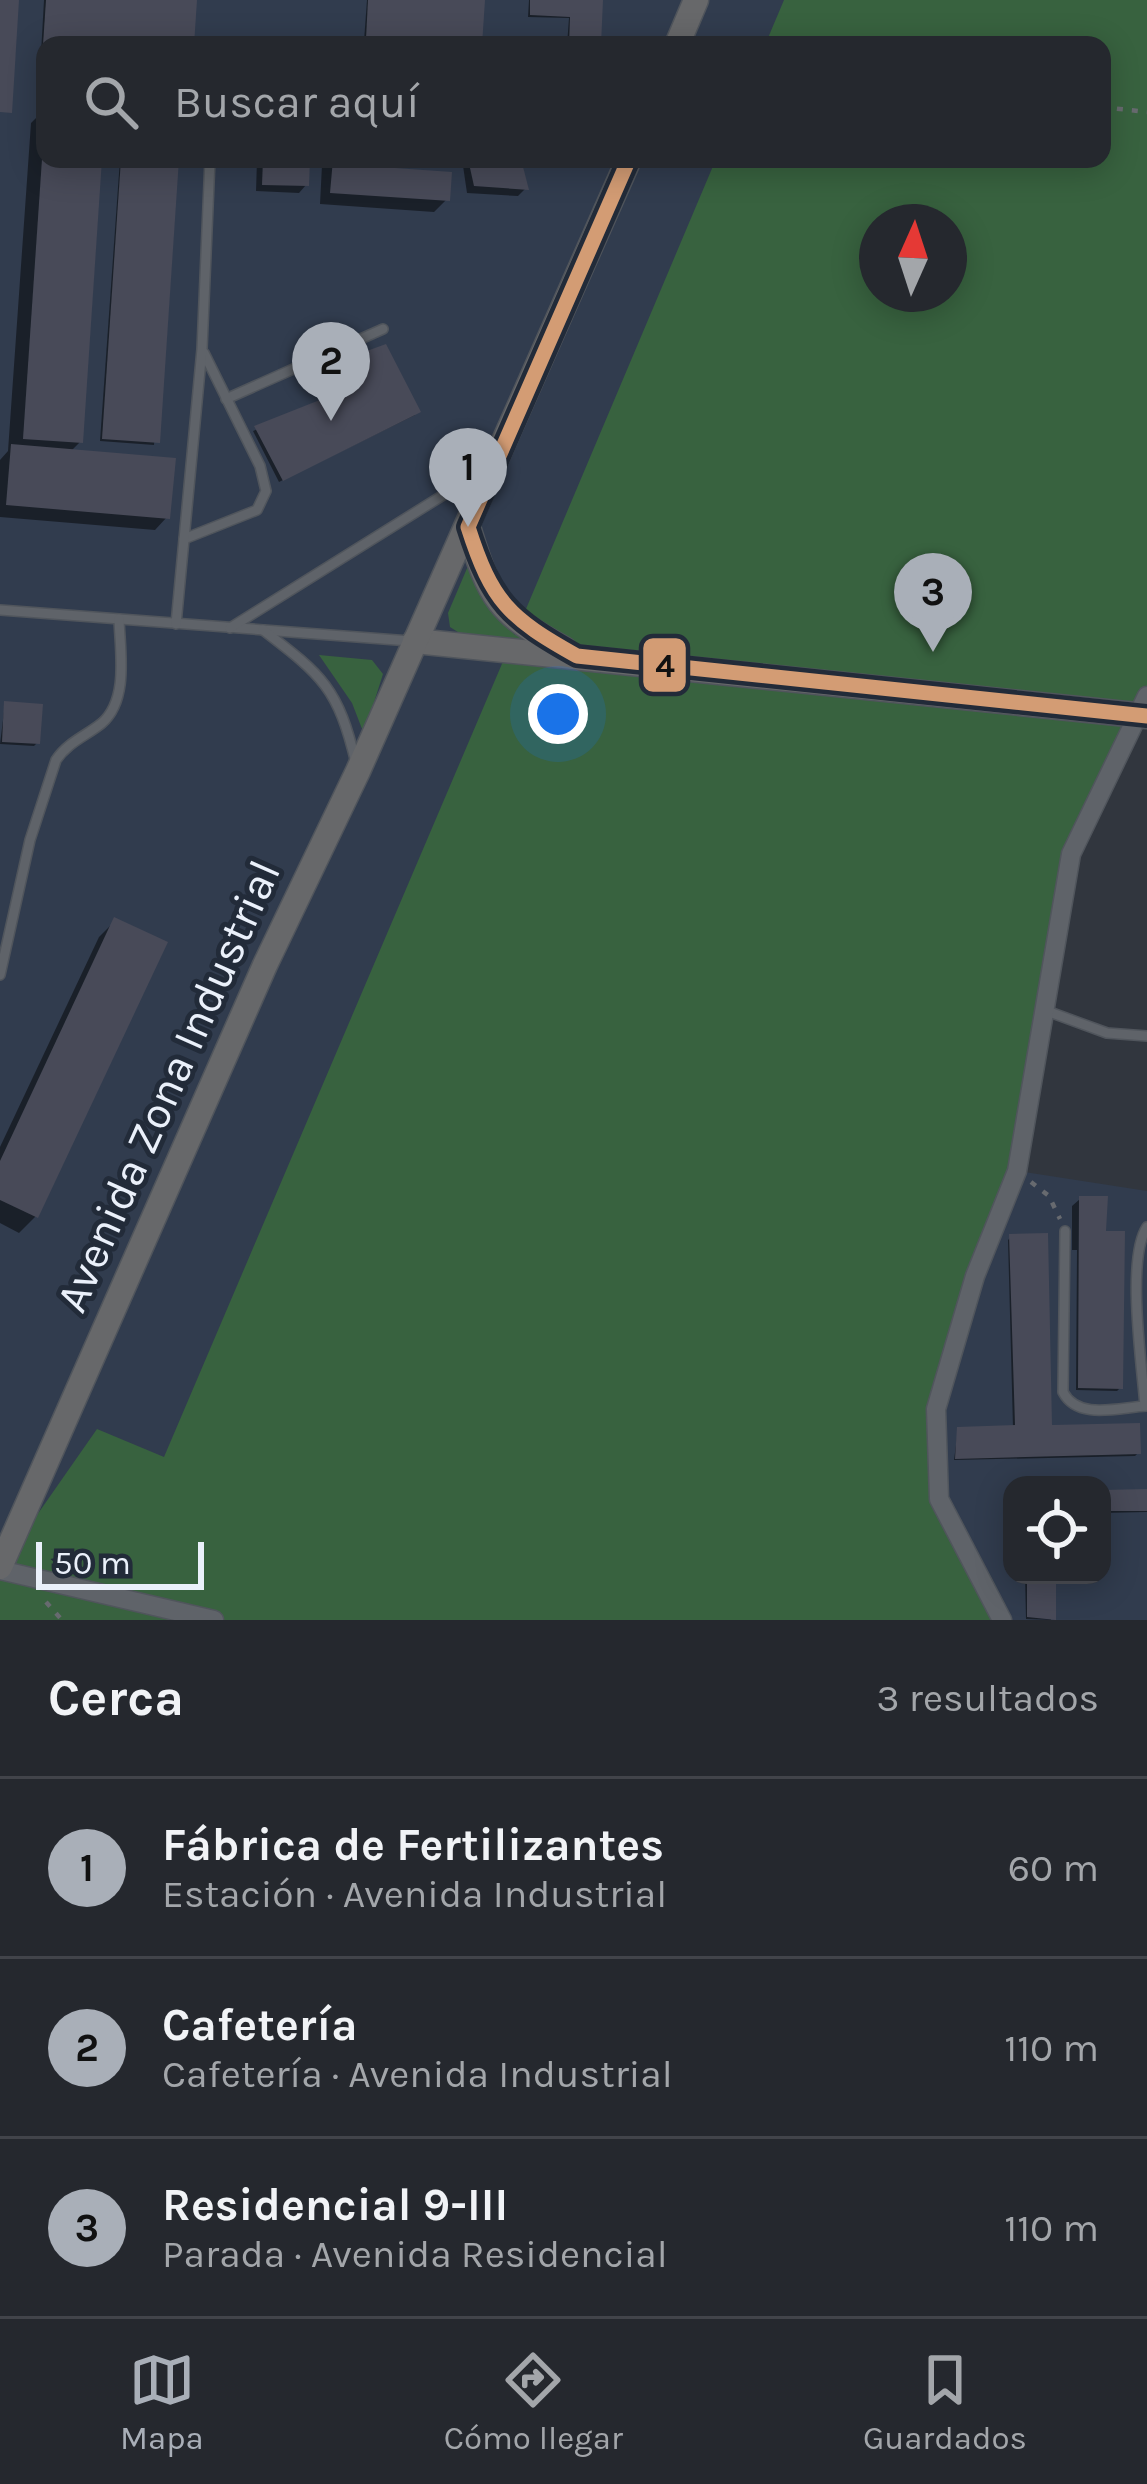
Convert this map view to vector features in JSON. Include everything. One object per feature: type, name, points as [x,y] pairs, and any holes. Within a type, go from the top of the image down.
[{"type":"main road","points":[[681,36],[696,0]]},
{"type":"main road","name":"Avenida Zona Industrial","points":[[0,1569],[265,965],[358,771],[625,168]]},
{"type":"main road","points":[[467,527],[493,598],[518,624],[577,656]]},
{"type":"main road","points":[[416,641],[1144,708]]},
{"type":"street","points":[[1002,1620],[939,1499],[936,1409],[975,1276],[1017,1171],[1071,854],[1144,708]]},
{"type":"street","points":[[0,1569],[214,1620]]},
{"type":"lane","points":[[176,623],[202,350],[210,168]]},
{"type":"lane","points":[[226,399],[383,329]]},
{"type":"lane","points":[[184,539],[257,510],[266,490],[260,466],[202,350]]},
{"type":"lane","points":[[230,628],[492,465]]},
{"type":"lane","points":[[0,610],[416,641]]},
{"type":"lane","points":[[0,974],[30,841],[56,760],[63,749],[104,722],[113,710],[122,671],[119,619]]},
{"type":"lane","points":[[263,630],[312,668],[340,705],[358,771]]},
{"type":"lane","points":[[1045,1010],[1107,1033],[1147,1036]]},
{"type":"lane","points":[[1065,1231],[1063,1392],[1076,1408],[1089,1410],[1146,1406],[1138,1246],[1147,1227]]},
{"type":"path","points":[[1111,108],[1147,112]]},
{"type":"path","points":[[1017,1171],[1049,1196],[1065,1231]]},
{"type":"shaded area","points":[[0,0],[1147,0],[1071,854],[1018,1171],[1147,1191],[1147,1620],[214,1620],[0,1570]]},
{"type":"green space","points":[[784,0],[1147,0],[1147,692],[1071,854],[1017,1171],[936,1409],[939,1499],[1002,1620],[0,1620],[0,1568],[97,1429],[164,1457],[513,638],[464,636],[450,627],[448,613],[468,566],[485,600],[515,635],[712,168],[1111,168],[1111,36],[769,36]]},
{"type":"green space","points":[[319,655],[372,660],[383,674],[364,734],[352,703]]},
{"type":"building","points":[[0,0],[19,0],[12,113],[0,112]]},
{"type":"building","points":[[46,0],[197,0],[195,36],[44,36]]},
{"type":"building","points":[[368,0],[485,0],[483,36],[366,36]]},
{"type":"building","points":[[530,0],[603,0],[601,36],[569,36],[570,17],[530,15]]},
{"type":"building","points":[[41,168],[101,168],[83,443],[23,439]]},
{"type":"building","points":[[120,168],[178,168],[160,443],[102,439]]},
{"type":"building","points":[[263,168],[310,168],[309,186],[262,185]]},
{"type":"building","points":[[332,168],[452,172],[450,201],[330,193]]},
{"type":"building","points":[[470,168],[523,168],[529,190],[474,186]]},
{"type":"building","points":[[386,344],[421,412],[283,481],[254,426],[350,388],[339,361]]},
{"type":"building","points":[[11,444],[176,458],[170,519],[6,505]]},
{"type":"building","points":[[4,701],[43,704],[40,744],[2,742]]},
{"type":"building","points":[[114,917],[168,942],[38,1218],[0,1200],[0,1161]]},
{"type":"building","points":[[1079,1196],[1108,1196],[1106,1231],[1125,1231],[1123,1389],[1078,1388]]},
{"type":"building","points":[[1048,1233],[1052,1425],[1140,1423],[1141,1454],[955,1459],[957,1427],[1015,1425],[1009,1234]]},
{"type":"building","points":[[1147,1489],[1147,1511],[1111,1511],[1111,1490]]},
{"type":"building","points":[[1027,1584],[1056,1584],[1056,1620],[1027,1617]]},
{"type":"transit line","name":"4","points":[[625,168],[468,527],[486,573],[506,605],[577,656],[1147,716]]},
{"type":"place","name":"Cafetería","points":[[331,421]]},
{"type":"place","name":"Fábrica de Fertilizantes","points":[[468,527]]},
{"type":"place","name":"Residencial 9-III","points":[[933,652]]}]
